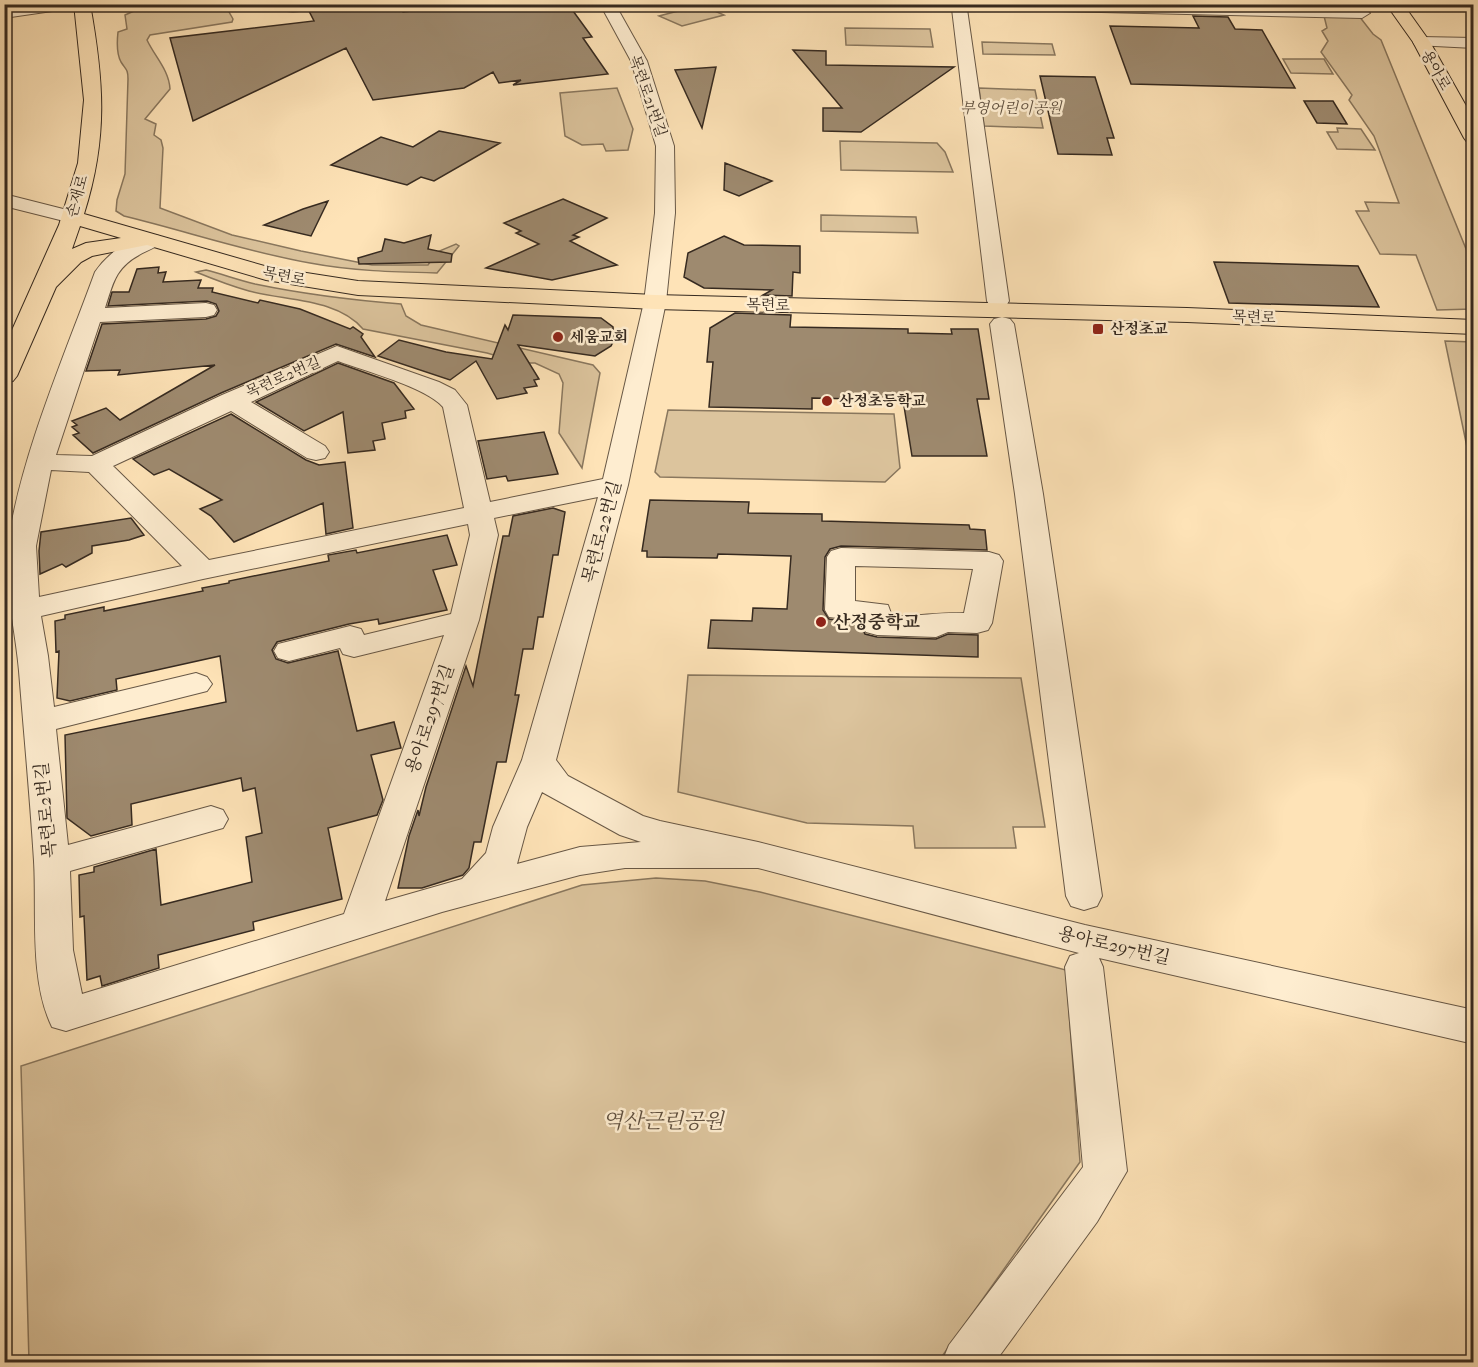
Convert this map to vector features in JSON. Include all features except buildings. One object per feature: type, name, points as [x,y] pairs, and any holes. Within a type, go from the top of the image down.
[{"type":"main road","name":"손재로","points":[[4,376],[72,217],[92,132],[93,78],[82,4]]},
{"type":"main road","name":"용아로","points":[[1394,4],[1421,42],[1472,132]]},
{"type":"main road","name":"목련로","points":[[72,217],[266,273],[358,288],[655,302],[1187,315],[1473,327]]},
{"type":"main road","points":[[40,292],[73,257],[86,250],[103,245],[152,240]]},
{"type":"street","points":[[4,8],[55,4]]},
{"type":"street","points":[[4,13],[66,4]]},
{"type":"street","points":[[287,7],[312,4]]},
{"type":"street","name":"목련로21번길","points":[[607,4],[639,61],[665,146],[665,213],[655,302]]},
{"type":"street","points":[[950,4],[1362,13]]},
{"type":"street","points":[[959,5],[1000,313],[1029,494],[1084,897]]},
{"type":"street","points":[[1421,42],[1473,43]]},
{"type":"street","points":[[4,200],[72,217]]},
{"type":"street","name":"목련로2번길","points":[[152,240],[112,262],[106,272],[40,462],[22,546],[25,610],[33,656],[51,863],[54,950],[66,1016],[359,924]]},
{"type":"street","name":"목련로22번길","points":[[474,889],[503,857],[512,827],[539,760],[615,485],[655,302]]},
{"type":"street","points":[[91,316],[206,310]]},
{"type":"street","name":"목련로2번길","points":[[40,462],[96,464],[337,353],[446,394],[455,405],[478,512]]},
{"type":"street","points":[[231,400],[316,452]]},
{"type":"street","points":[[96,464],[203,570]]},
{"type":"street","points":[[25,610],[203,570],[615,485]]},
{"type":"street","name":"용아로297번길","points":[[359,924],[464,620],[484,535],[478,512]]},
{"type":"street","points":[[841,557],[989,561],[977,623],[935,622],[936,627],[877,625],[877,612],[840,610],[841,557]]},
{"type":"street","points":[[289,651],[350,636],[354,647],[464,620]]},
{"type":"street","points":[[38,722],[196,684]]},
{"type":"street","points":[[539,760],[547,776],[556,785],[632,826],[758,855]]},
{"type":"street","points":[[359,924],[474,889],[572,863],[593,852],[601,841],[604,829],[602,817],[588,804],[560,796],[547,797],[525,807],[512,827],[512,848],[533,864],[548,867],[572,863],[625,855],[758,855]]},
{"type":"street","points":[[51,863],[211,819]]},
{"type":"street","name":"용아로297번길","points":[[758,855],[1085,940],[1473,1027]]},
{"type":"street","points":[[966,1362],[1081,1208],[1105,1171],[1084,967]]},
{"type":"green space","points":[[178,5],[225,5],[233,19],[232,22],[150,35],[147,40],[164,70],[170,89],[145,119],[156,124],[154,135],[161,140],[163,148],[160,208],[232,235],[372,265],[428,265],[437,252],[456,244],[459,246],[437,273],[389,272],[310,263],[124,216],[116,211],[125,174],[128,79],[127,71],[118,55],[118,32],[127,29],[125,15],[134,11]]},
{"type":"green space","points":[[701,5],[724,15],[682,26],[659,16]]},
{"type":"green space","points":[[1324,16],[1359,16],[1373,34],[1381,40],[1473,266],[1473,309],[1437,310],[1416,255],[1380,254],[1356,211],[1369,211],[1365,202],[1399,203],[1374,136],[1349,100],[1352,95],[1321,52],[1328,41],[1322,31],[1327,28]]},
{"type":"green space","points":[[845,28],[930,29],[933,47],[846,45]]},
{"type":"green space","points":[[982,42],[1052,44],[1055,55],[983,54]]},
{"type":"green space","points":[[1283,59],[1324,59],[1333,74],[1291,73]]},
{"type":"green space","points":[[617,88],[633,129],[628,150],[606,151],[603,144],[582,145],[565,136],[560,93]]},
{"type":"green space","name":"부영어린이공원","points":[[979,88],[1035,90],[1043,128],[984,126]]},
{"type":"green space","points":[[1337,128],[1361,129],[1375,150],[1337,149],[1327,132],[1338,132]]},
{"type":"green space","points":[[840,141],[937,143],[945,152],[953,172],[841,170]]},
{"type":"green space","points":[[821,215],[916,217],[918,233],[821,231]]},
{"type":"green space","points":[[206,270],[255,284],[291,291],[401,304],[406,316],[421,325],[593,365],[600,373],[582,468],[559,433],[563,383],[559,374],[535,363],[521,363],[487,353],[363,329],[339,311],[325,306],[249,291],[196,272]]},
{"type":"green space","points":[[1445,341],[1473,342],[1473,476]]},
{"type":"green space","points":[[668,410],[894,414],[900,468],[885,482],[660,477],[655,472]]},
{"type":"green space","points":[[688,675],[1021,678],[1045,827],[1013,827],[1016,848],[915,848],[913,826],[807,823],[678,792]]},
{"type":"green space","name":"역산근린공원","points":[[656,878],[705,881],[760,892],[1066,970],[1080,1162],[938,1362],[29,1362],[21,1066],[582,885]]},
{"type":"place","name":"산정초교","points":[[1098,329]]},
{"type":"place","name":"세움교회","points":[[558,337]]},
{"type":"place","name":"산정초등학교","points":[[827,401]]},
{"type":"place","name":"산정중학교","points":[[821,622]]}]
